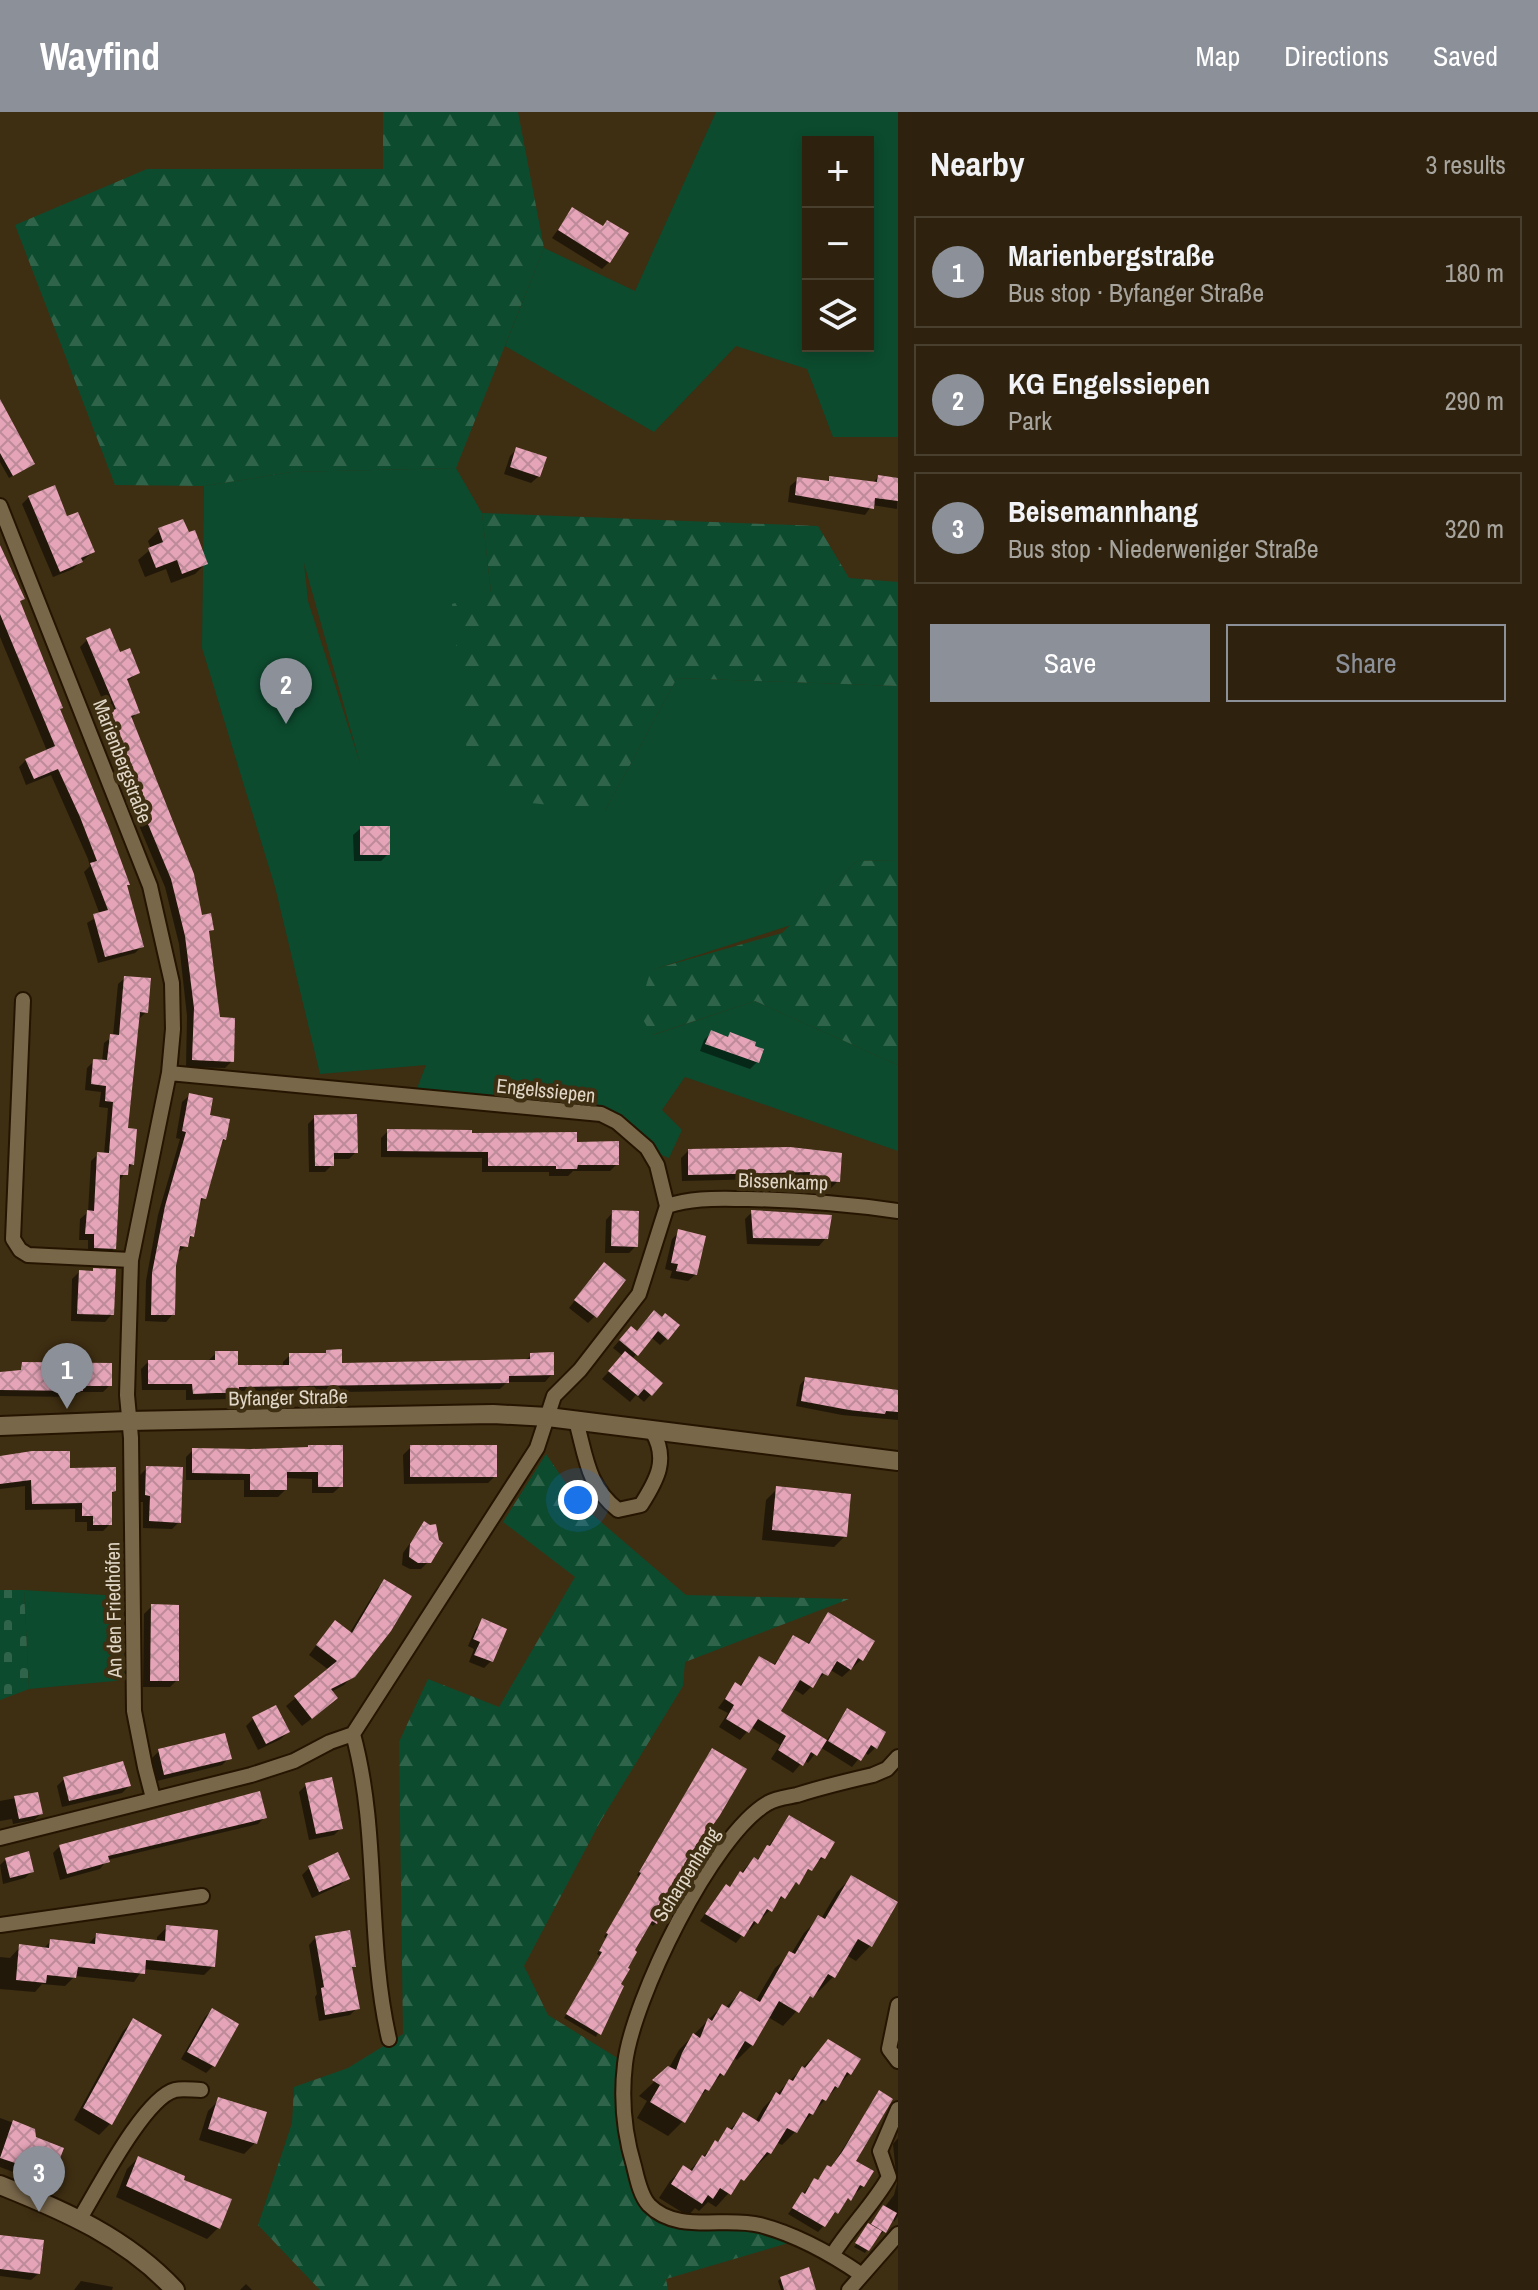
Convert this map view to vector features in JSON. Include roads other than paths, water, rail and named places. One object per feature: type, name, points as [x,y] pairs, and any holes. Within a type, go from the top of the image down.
[{"type":"street","name":"Marienbergstraße","points":[[0,506],[150,886],[172,983],[173,1029],[169,1073],[131,1260],[128,1421]]},
{"type":"street","points":[[23,1000],[13,1239],[20,1250],[28,1255],[131,1260]]},
{"type":"street","name":"Engelssiepen","points":[[169,1073],[601,1114],[617,1122],[647,1148],[657,1165],[667,1206]]},
{"type":"street","name":"Bissenkamp","points":[[667,1206],[701,1199],[790,1200],[898,1211]]},
{"type":"street","points":[[0,1838],[251,1775],[294,1761],[353,1734],[537,1448],[554,1396],[580,1370],[639,1294],[667,1206]]},
{"type":"street","name":"Byfanger Straße","points":[[0,1426],[493,1414],[548,1417],[898,1461]]},
{"type":"street","name":"An den Friedhöfen","points":[[128,1421],[131,1438],[134,1711],[153,1798]]},
{"type":"street","points":[[576,1421],[590,1475],[603,1498],[618,1510],[641,1505],[660,1470],[661,1453],[652,1431]]},
{"type":"street","points":[[353,1734],[363,1774],[378,1958],[389,2039]]},
{"type":"street","name":"Scharpenhang","points":[[862,2275],[833,2254],[794,2236],[742,2222],[679,2220],[663,2215],[648,2204],[640,2187],[625,2127],[625,2064],[635,2018],[670,1937],[717,1857],[740,1827],[768,1803],[873,1775],[887,1769],[898,1757]]},
{"type":"street","points":[[0,1925],[202,1896]]},
{"type":"street","points":[[898,2005],[889,2049],[898,2061]]},
{"type":"street","points":[[79,2220],[129,2137],[153,2105],[174,2090],[201,2090]]},
{"type":"street","points":[[833,2254],[858,2218],[876,2200],[889,2177],[880,2151],[898,2109]]},
{"type":"street","points":[[0,2185],[79,2220],[133,2250],[175,2290]]},
{"type":"street","points":[[849,2290],[898,2234]]},
{"type":"place","name":"KG Engelssiepen","points":[[286,724]]},
{"type":"place","name":"Marienbergstraße","points":[[67,1409]]},
{"type":"place","name":"Beisemannhang","points":[[39,2212]]}]
